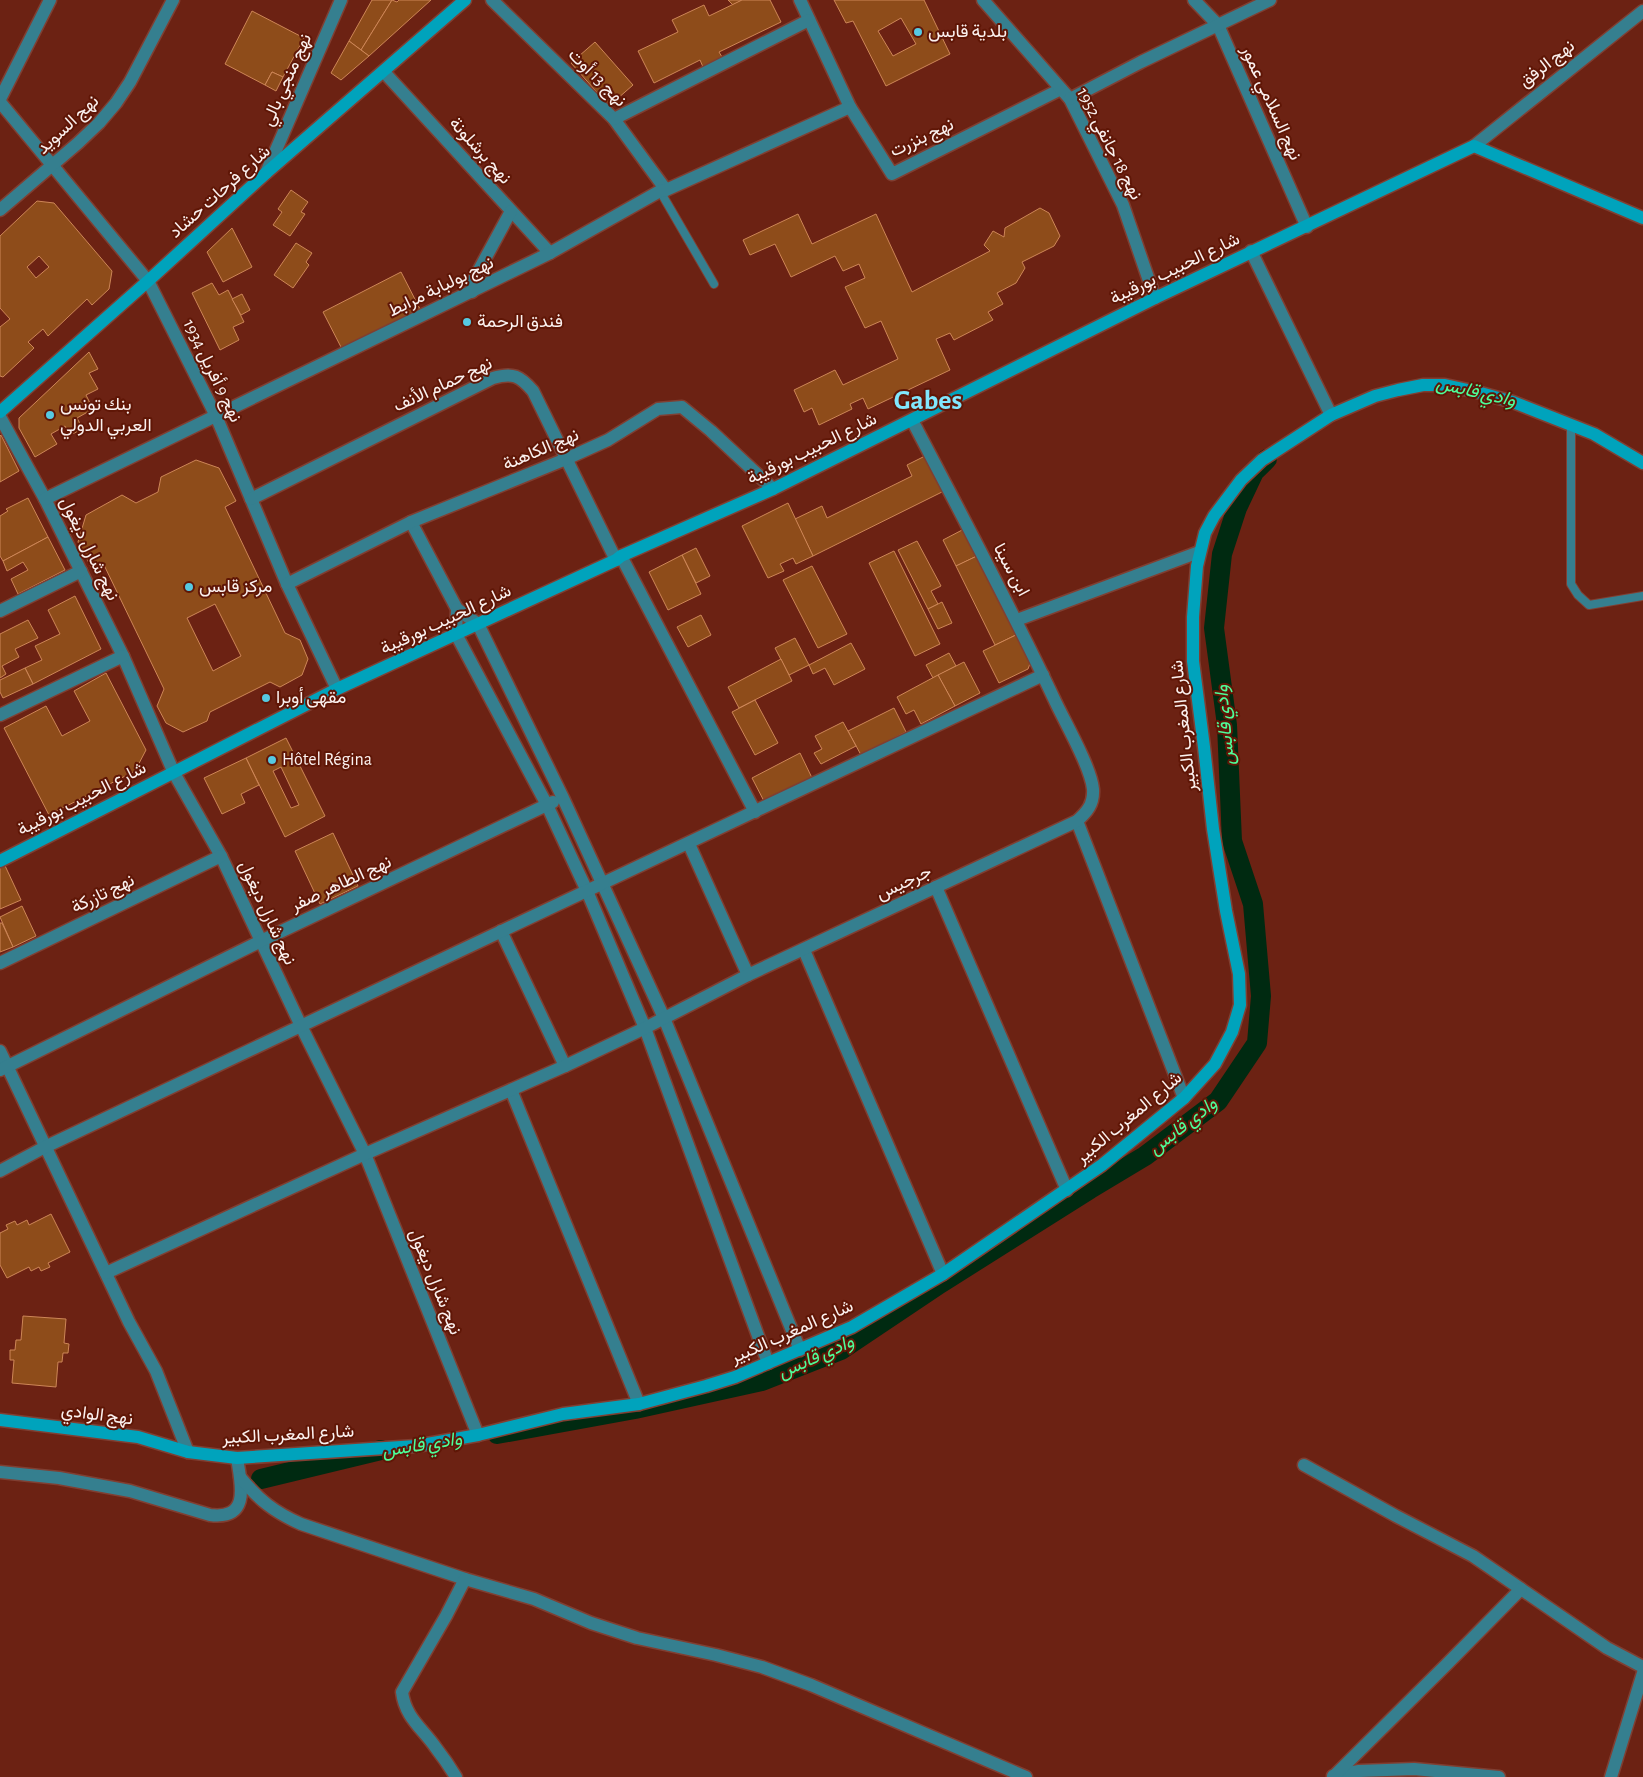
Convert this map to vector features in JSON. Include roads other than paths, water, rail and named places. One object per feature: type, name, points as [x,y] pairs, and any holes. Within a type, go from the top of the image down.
[{"type":"street","points":[[0,100],[50,0]]},
{"type":"street","name":"نهج السويد","points":[[0,210],[92,130],[116,104],[130,82],[173,0]]},
{"type":"street","name":"نهج منجي بالي","points":[[266,173],[341,0]]},
{"type":"street","name":"شارع فرحات حشاد","points":[[0,412],[266,173],[465,0]]},
{"type":"street","name":"نهج 13 أوت","points":[[492,0],[614,119],[663,190]]},
{"type":"street","name":"نهج بنزرت","points":[[800,0],[850,107],[892,174],[1061,89]]},
{"type":"street","name":"نهج 18 جانفي 1952","points":[[983,0],[1070,99],[1123,205],[1155,298]]},
{"type":"street","name":"نهج السلامي عمور","points":[[1194,0],[1218,25],[1306,227]]},
{"type":"street","points":[[1070,99],[1141,62],[1270,0]]},
{"type":"street","name":"نهج الرفق","points":[[1474,146],[1643,11]]},
{"type":"street","points":[[614,119],[809,20]]},
{"type":"street","name":"نهج برشلونة","points":[[384,72],[550,253]]},
{"type":"street","name":"نهج 9 أفريل 1934","points":[[0,100],[148,281],[216,416],[287,584],[337,689]]},
{"type":"street","name":"نهج بولبابة مرابط","points":[[45,499],[550,253],[663,190],[850,107]]},
{"type":"street","points":[[1474,146],[1643,218]]},
{"type":"street","name":"شارع الحبيب بورقيبة","points":[[0,861],[337,689],[773,489],[1251,251],[1306,227],[1474,146]]},
{"type":"street","points":[[472,292],[473,281],[511,211]]},
{"type":"street","points":[[1251,251],[1331,415]]},
{"type":"street","name":"نهج حمام الأنف","points":[[251,499],[493,378],[505,374],[516,376],[524,381],[533,391],[566,459],[755,812]]},
{"type":"street","name":"شارع المغرب الكبير","points":[[188,1452],[237,1458],[416,1446],[478,1435],[563,1414],[639,1404],[714,1384],[800,1350],[852,1327],[943,1274],[1102,1165],[1184,1098],[1215,1064],[1232,1032],[1240,1005],[1239,974],[1218,868],[1193,661],[1195,582],[1199,552],[1205,533],[1214,516],[1241,480],[1262,460],[1331,415],[1375,396],[1423,385],[1444,385],[1513,402],[1594,434],[1643,463]]},
{"type":"street","name":"نهج الكاهنة","points":[[287,584],[412,522],[608,440],[658,409],[682,407],[711,431],[773,489]]},
{"type":"street","name":"نهج شارل ديغول","points":[[0,417],[45,499],[81,571],[123,656],[174,773],[221,856],[301,1026],[365,1154],[478,1435]]},
{"type":"street","name":"ابن سينا","points":[[912,420],[1017,620],[1074,740]]},
{"type":"street","points":[[412,522],[457,609],[478,624],[563,798],[664,1018],[800,1350]]},
{"type":"street","points":[[1017,620],[1199,552]]},
{"type":"street","points":[[0,611],[81,571]]},
{"type":"street","points":[[457,609],[456,634],[547,805],[587,891],[645,1028],[768,1363]]},
{"type":"street","points":[[0,715],[123,656]]},
{"type":"street","points":[[0,1171],[45,1147],[1043,675]]},
{"type":"street","name":"جرجيس","points":[[106,1273],[365,1154],[565,1066],[645,1028],[748,975],[1077,821],[1090,809],[1093,790],[1090,776],[1074,740]]},
{"type":"street","name":"نهج الطاهر صفر","points":[[4,1069],[261,941],[563,798]]},
{"type":"street","points":[[1077,821],[1184,1098]]},
{"type":"street","points":[[689,844],[748,975]]},
{"type":"street","name":"نهج تازركة","points":[[0,963],[221,856]]},
{"type":"street","points":[[936,888],[1066,1190]]},
{"type":"street","points":[[501,931],[565,1066]]},
{"type":"street","points":[[804,950],[943,1274]]},
{"type":"street","points":[[0,1051],[4,1069],[45,1147],[129,1322],[156,1371],[188,1452]]},
{"type":"street","points":[[511,1090],[639,1404]]},
{"type":"street","name":"نهج الوادي","points":[[0,1420],[138,1437],[188,1452]]},
{"type":"street","points":[[0,1472],[60,1478],[130,1491],[210,1515],[220,1516],[229,1514],[236,1509],[240,1502],[242,1492],[237,1458]]},
{"type":"street","points":[[1304,1465],[1473,1556],[1607,1648],[1643,1667]]},
{"type":"street","points":[[240,1478],[265,1504],[281,1515],[301,1524],[534,1600],[637,1638],[716,1654],[778,1673],[811,1685],[1026,1777]]},
{"type":"street","points":[[456,1777],[436,1747],[408,1712],[404,1704],[402,1692],[465,1579]]},
{"type":"street","points":[[1330,1776],[1521,1589]]},
{"type":"street","points":[[1610,1777],[1643,1673]]},
{"type":"street","points":[[1330,1776],[1359,1771],[1414,1768],[1500,1777]]},
{"type":"lane","points":[[663,190],[714,284]]},
{"type":"lane","points":[[1571,425],[1571,584],[1578,595],[1589,605],[1643,596]]},
{"type":"waterway","name":"وادي قابس","points":[[497,1434],[635,1409],[762,1381],[841,1350],[941,1283],[1145,1156],[1218,1101],[1257,1043],[1261,996],[1253,904],[1232,841],[1227,725],[1214,628],[1222,554],[1237,508],[1254,472],[1267,459]]},
{"type":"waterway","name":"وادي قابس","points":[[261,1479],[381,1450]]},
{"type":"place","name":"بلدية قابس","points":[[918,32]]},
{"type":"place","name":"فندق الرحمة","points":[[467,322]]},
{"type":"place","name":"بنك تونس العربي الدولي","points":[[50,415]]},
{"type":"place","name":"مركز قابس","points":[[189,587]]},
{"type":"place","name":"مقهى أوبرا","points":[[266,698]]},
{"type":"place","name":"Hôtel Régina","points":[[272,760]]},
{"type":"district","name":"Gabes","points":[[928,401]]}]
